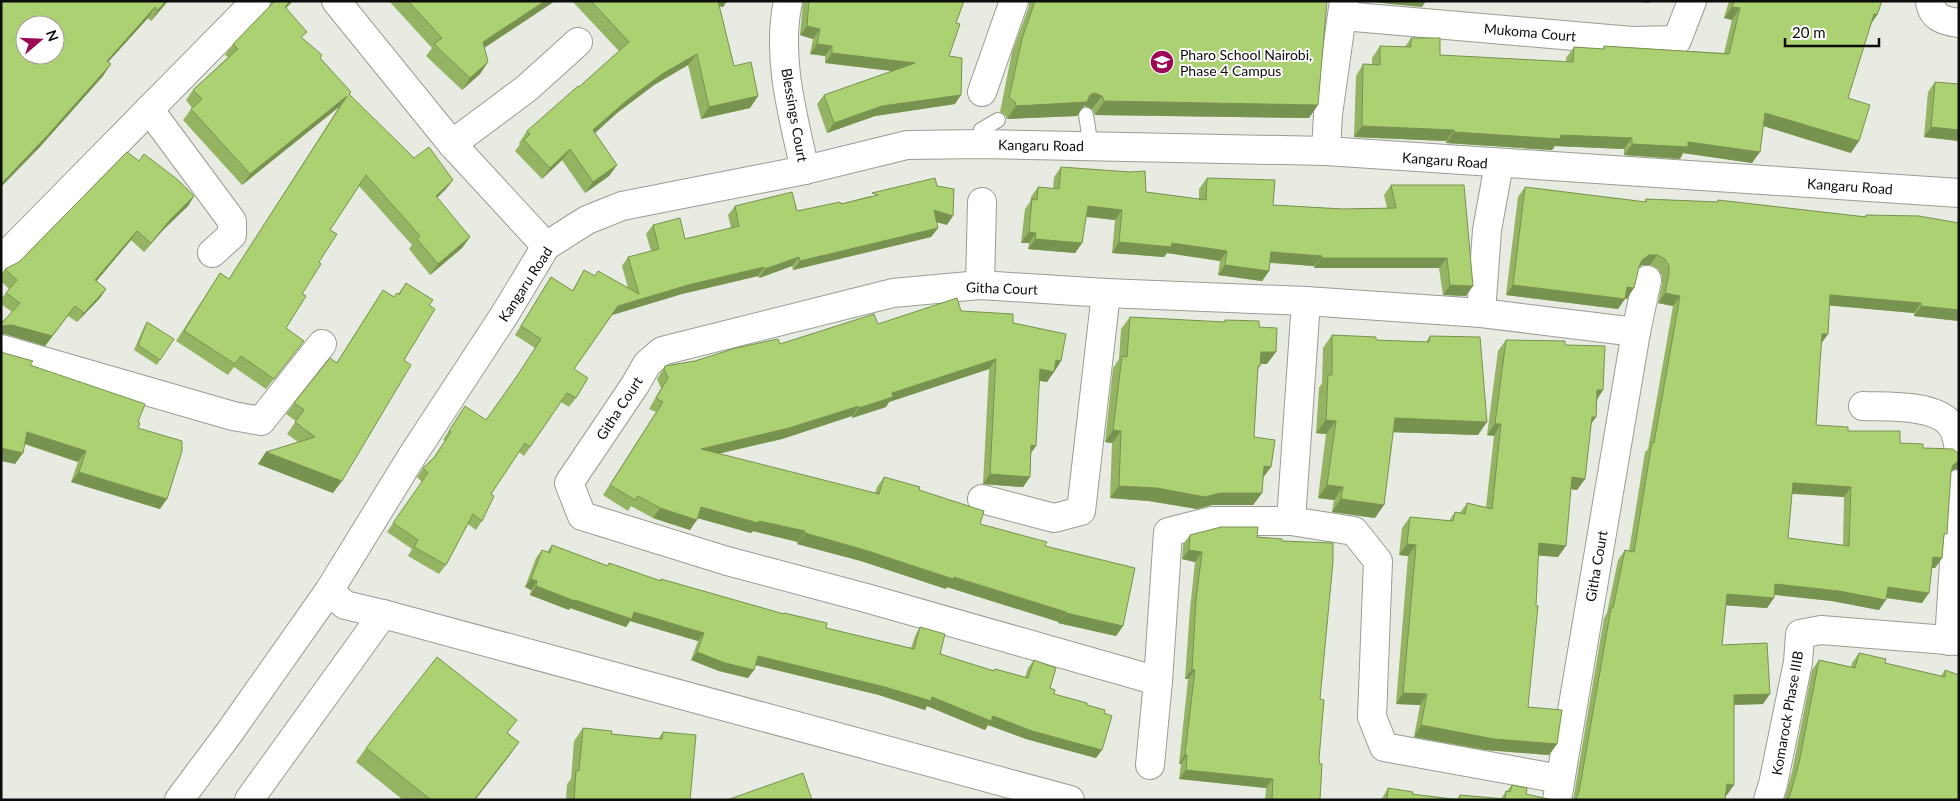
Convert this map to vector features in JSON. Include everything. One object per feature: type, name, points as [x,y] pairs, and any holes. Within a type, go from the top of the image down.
[{"type":"street","points":[[1,260],[256,1]]},
{"type":"street","points":[[336,1],[452,144],[546,246]]},
{"type":"street","name":"Blessings Court","points":[[788,1],[785,56],[790,105],[805,170]]},
{"type":"street","points":[[982,92],[1014,1]]},
{"type":"street","name":"Mukoma Court","points":[[1343,8],[1632,41],[1677,40],[1692,1]]},
{"type":"street","points":[[1930,1],[1932,12],[1935,15],[1943,21],[1959,23]]},
{"type":"street","points":[[1326,151],[1328,114],[1343,8]]},
{"type":"street","points":[[452,144],[527,88],[578,42]]},
{"type":"street","points":[[149,109],[232,220],[232,235],[212,253]]},
{"type":"street","name":"Kangaru Road","points":[[179,800],[229,733],[329,591],[412,456],[505,314],[546,246],[587,220],[622,206],[805,170],[907,145],[983,144],[1326,151],[1499,164],[1959,192]]},
{"type":"street","points":[[1481,313],[1487,230],[1499,164]]},
{"type":"street","points":[[980,285],[982,202]]},
{"type":"street","name":"Githa Court","points":[[1559,789],[1646,280]]},
{"type":"street","name":"Githa Court","points":[[1158,681],[728,561],[582,516],[569,483],[647,364],[662,352],[893,293],[980,285],[1106,294],[1306,301],[1481,313],[1636,332]]},
{"type":"street","points":[[982,500],[1054,518],[1082,511],[1106,294]]},
{"type":"street","points":[[1291,521],[1306,301]]},
{"type":"street","points":[[1,349],[233,416],[261,421],[322,344]]},
{"type":"street","points":[[1862,406],[1909,407],[1937,415],[1951,424],[1958,440],[1959,451]]},
{"type":"street","points":[[1954,641],[1959,484]]},
{"type":"street","points":[[1150,765],[1158,681],[1168,532],[1212,521],[1291,521],[1354,531],[1378,561],[1372,717],[1384,747],[1559,789]]},
{"type":"street","points":[[329,591],[345,605],[1070,800]]},
{"type":"street","points":[[249,800],[383,614]]},
{"type":"street","name":"Komarock Phase IIIB","points":[[1768,800],[1798,662],[1800,634],[1821,630],[1954,641]]},
{"type":"lane","points":[[1086,115],[1091,146]]},
{"type":"lane","points":[[983,144],[981,130],[998,120]]},
{"type":"building","points":[[1,1],[166,1],[158,10],[155,7],[107,61],[111,64],[1,184]]},
{"type":"building","points":[[275,1],[290,1],[285,7],[307,32],[301,37],[322,55],[320,58],[351,92],[349,94],[414,158],[429,147],[453,180],[436,196],[470,237],[438,264],[417,239],[420,236],[366,175],[330,230],[337,234],[319,262],[321,264],[302,294],[306,296],[286,328],[304,341],[274,379],[241,356],[235,364],[184,331],[220,273],[229,279],[347,96],[250,174],[191,109],[202,99],[193,90],[238,49],[233,44]]},
{"type":"building","points":[[408,1],[545,1],[483,42],[488,62],[470,78],[434,44],[442,38]]},
{"type":"building","points":[[591,1],[718,1],[734,66],[751,62],[758,96],[709,107],[697,54],[662,74],[626,101],[593,130],[617,165],[593,182],[570,149],[550,168],[524,140],[530,134],[527,131],[629,42]]},
{"type":"building","points":[[809,1],[964,1],[956,23],[960,24],[949,56],[962,58],[961,95],[882,106],[834,123],[824,95],[915,63],[832,53],[832,46],[817,44],[820,29],[807,26]]},
{"type":"building","name":"Pharo School Nairobi, Phase 4 Campus","points":[[1035,1],[1327,1],[1318,105],[1104,101],[1102,96],[1095,93],[1090,95],[1087,102],[1016,106],[1015,102],[1009,98],[1022,39]]},
{"type":"building","points":[[1734,1],[1882,1],[1877,15],[1874,14],[1848,98],[1870,105],[1859,141],[1765,113],[1760,152],[1688,142],[1688,147],[1632,144],[1632,138],[1561,135],[1560,139],[1454,132],[1454,130],[1362,126],[1363,64],[1380,65],[1380,46],[1411,47],[1411,38],[1440,38],[1440,55],[1573,62],[1574,47],[1604,49],[1604,46],[1729,54],[1740,8],[1732,7]]},
{"type":"building","points":[[1935,82],[1959,84],[1959,130],[1931,127]]},
{"type":"building","points":[[127,152],[139,161],[144,154],[178,180],[194,196],[169,221],[151,243],[137,231],[95,280],[106,289],[84,313],[75,306],[52,336],[12,325],[1,326],[20,303],[6,293],[17,280],[5,269],[19,262]]},
{"type":"building","points":[[1061,167],[1130,172],[1145,171],[1146,192],[1206,200],[1207,178],[1275,180],[1273,205],[1343,209],[1396,208],[1391,185],[1464,185],[1473,286],[1450,285],[1447,258],[1321,258],[1322,256],[1271,252],[1269,271],[1225,265],[1227,251],[1172,243],[1171,247],[1119,242],[1122,210],[1088,206],[1082,243],[1035,239],[1036,233],[1029,232],[1032,199],[1037,200],[1038,187],[1059,189]]},
{"type":"building","points":[[935,178],[937,186],[954,189],[953,216],[934,210],[938,228],[800,261],[799,257],[765,269],[764,267],[688,285],[618,306],[574,369],[588,378],[576,398],[567,393],[530,447],[525,443],[491,494],[494,496],[482,521],[473,514],[446,565],[414,547],[418,540],[393,523],[428,473],[423,468],[434,458],[465,406],[486,420],[541,339],[521,326],[551,277],[573,291],[584,270],[595,276],[598,271],[639,294],[628,257],[659,249],[653,225],[680,218],[685,239],[739,226],[735,206],[792,192],[797,211],[840,202],[841,204],[878,195],[872,193]]},
{"type":"building","points":[[1525,187],[1646,202],[1646,199],[1718,202],[1718,200],[1866,217],[1866,215],[1919,216],[1959,223],[1959,310],[1921,306],[1921,303],[1830,295],[1828,334],[1822,334],[1816,425],[1848,427],[1848,431],[1900,431],[1900,443],[1923,444],[1923,448],[1953,449],[1959,454],[1959,460],[1953,465],[1951,472],[1947,534],[1944,534],[1942,558],[1933,557],[1929,593],[1888,587],[1886,600],[1839,591],[1775,584],[1774,598],[1727,594],[1722,645],[1767,643],[1770,694],[1734,695],[1734,785],[1727,784],[1725,800],[1576,800],[1579,792],[1611,608],[1613,608],[1625,550],[1634,552],[1652,442],[1654,443],[1680,296],[1665,293],[1669,266],[1665,259],[1657,255],[1649,255],[1642,260],[1634,288],[1627,287],[1625,299],[1513,285]],"holes":[[[1793,483],[1851,487],[1849,546],[1788,538]]]},
{"type":"building","points":[[406,283],[433,300],[429,305],[435,309],[404,360],[411,365],[342,481],[266,452],[315,437],[295,422],[304,410],[294,403],[330,358],[337,363],[383,290],[394,297],[397,293],[399,295]]},
{"type":"building","points":[[957,298],[961,311],[1013,314],[1013,323],[1066,334],[1061,361],[1056,360],[1054,372],[1040,369],[1036,446],[1031,445],[1030,477],[990,474],[996,359],[892,393],[893,397],[859,408],[859,406],[789,428],[701,449],[879,494],[884,477],[920,487],[919,490],[984,511],[980,524],[1047,542],[1045,546],[1135,568],[1123,626],[1066,613],[954,577],[953,579],[868,551],[805,533],[805,531],[759,521],[758,523],[701,507],[697,520],[660,508],[638,496],[635,500],[610,485],[663,402],[656,398],[668,378],[664,369],[665,366],[695,361],[736,348],[778,339],[780,344],[874,314],[878,324]]},
{"type":"building","points":[[1130,317],[1225,322],[1225,320],[1259,321],[1259,327],[1277,328],[1276,352],[1261,352],[1260,366],[1258,366],[1254,437],[1275,440],[1271,467],[1264,466],[1262,493],[1220,493],[1205,497],[1157,488],[1119,486],[1121,431],[1113,430],[1122,356],[1127,357]]},
{"type":"building","points":[[147,322],[174,339],[160,360],[138,345]]},
{"type":"building","points":[[1332,335],[1376,337],[1376,340],[1429,342],[1430,336],[1480,337],[1487,422],[1395,418],[1384,505],[1341,499],[1343,487],[1327,485],[1336,421],[1326,420],[1328,375],[1332,375]]},
{"type":"building","points":[[1506,340],[1565,341],[1565,345],[1605,346],[1603,390],[1597,390],[1596,417],[1592,417],[1585,479],[1572,477],[1566,546],[1539,543],[1536,606],[1538,606],[1528,707],[1562,710],[1557,744],[1494,739],[1421,725],[1427,694],[1403,693],[1416,545],[1407,544],[1410,517],[1453,521],[1455,512],[1465,514],[1467,503],[1492,509],[1501,424],[1495,424]]},
{"type":"building","points":[[1,351],[33,361],[30,365],[145,404],[138,422],[140,423],[138,428],[182,441],[182,451],[167,499],[79,472],[86,451],[27,432],[23,453],[1,448]]},
{"type":"building","points":[[1221,527],[1258,527],[1257,537],[1282,539],[1282,541],[1333,543],[1333,562],[1320,699],[1324,700],[1319,759],[1320,764],[1322,764],[1320,800],[1272,800],[1273,779],[1186,770],[1187,755],[1185,754],[1195,670],[1192,669],[1196,600],[1202,552],[1189,550],[1190,535]]},
{"type":"building","points":[[552,545],[608,566],[609,563],[661,581],[661,579],[784,614],[827,623],[826,628],[914,649],[920,627],[945,634],[940,654],[994,671],[995,669],[1028,678],[1034,660],[1056,668],[1050,688],[1055,690],[1054,694],[1087,703],[1087,705],[1105,710],[1104,713],[1112,716],[1102,750],[1032,731],[993,716],[991,721],[932,697],[931,701],[885,687],[758,656],[754,670],[725,663],[697,652],[704,633],[634,612],[632,619],[575,601],[536,586],[537,581],[531,579],[542,550],[550,553]]},
{"type":"building","points":[[1859,653],[1886,659],[1885,663],[1945,677],[1945,670],[1959,675],[1959,800],[1787,800],[1799,763],[1819,660],[1855,668]]},
{"type":"building","points":[[437,657],[517,720],[507,733],[519,742],[474,800],[431,800],[366,748]]},
{"type":"building","points":[[583,728],[612,731],[611,734],[662,739],[663,732],[696,735],[690,800],[574,800],[576,771],[579,771]]},
{"type":"building","points":[[803,773],[812,800],[727,800]]},
{"type":"building","points":[[1512,785],[1527,788],[1526,794],[1553,800],[1459,800],[1460,795],[1505,799],[1506,791],[1510,792]]},
{"type":"building","points":[[1388,788],[1413,792],[1412,794],[1459,800],[1387,800]]},
{"type":"place","name":"Pharo School Nairobi, Phase 4 Campus","points":[[1162,62]]}]
